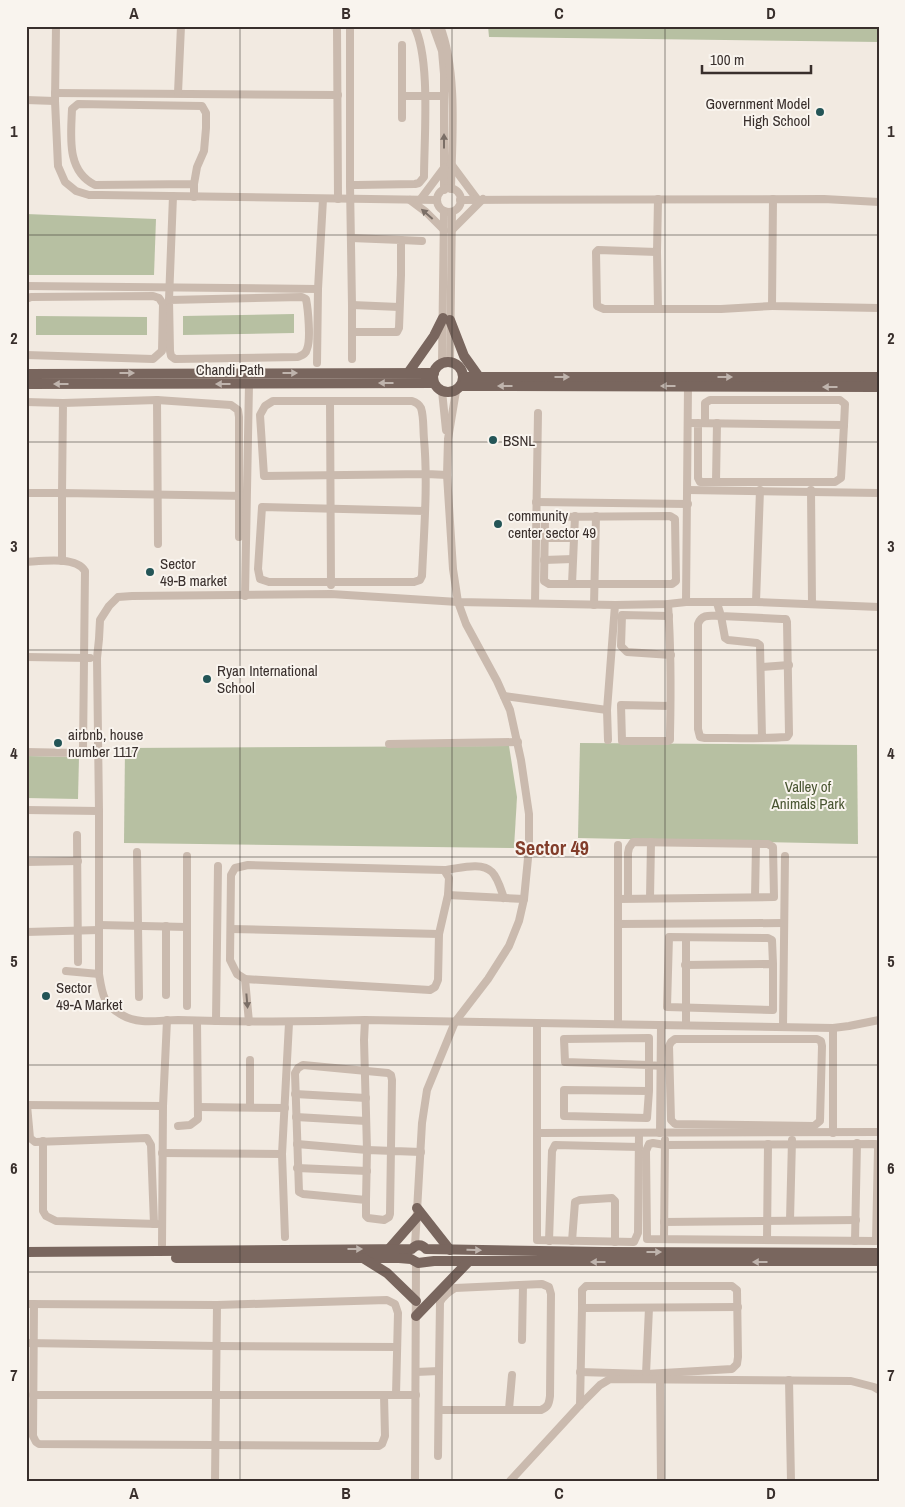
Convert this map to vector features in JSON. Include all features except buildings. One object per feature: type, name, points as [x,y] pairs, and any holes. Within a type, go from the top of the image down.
[{"type":"main road","points":[[408,372],[447,315]]},
{"type":"main road","points":[[447,315],[464,356],[479,377]]},
{"type":"main road","points":[[460,384],[460,367],[446,363],[436,382],[449,393],[460,384],[479,377],[879,377]]},
{"type":"main road","name":"Chandi Path","points":[[26,374],[408,372],[436,382]]},
{"type":"main road","name":"Chandi Path","points":[[26,384],[436,382]]},
{"type":"main road","points":[[460,384],[879,387]]},
{"type":"main road","points":[[389,1249],[417,1212],[450,1250]]},
{"type":"main road","points":[[416,1255],[422,1246],[426,1249],[450,1250],[879,1253]]},
{"type":"main road","points":[[26,1252],[389,1249],[416,1255],[469,1261],[879,1261]]},
{"type":"main road","points":[[26,1259],[362,1258],[416,1255]]},
{"type":"main road","points":[[362,1258],[387,1273],[416,1301]]},
{"type":"main road","points":[[416,1316],[469,1261]]},
{"type":"street","points":[[56,26],[55,97],[58,166],[65,182],[76,190],[89,195],[437,200]]},
{"type":"street","points":[[178,94],[181,26]]},
{"type":"street","points":[[350,26],[352,359]]},
{"type":"street","points":[[350,185],[415,184],[423,180],[424,95],[422,53],[414,26]]},
{"type":"street","points":[[433,26],[442,51],[448,166],[480,199]]},
{"type":"street","points":[[440,26],[446,40],[451,70],[448,190]]},
{"type":"street","points":[[337,28],[338,199]]},
{"type":"street","points":[[402,45],[402,118]]},
{"type":"street","points":[[74,93],[72,158],[76,168],[90,183],[95,185],[194,184]]},
{"type":"street","points":[[26,100],[74,93],[338,94]]},
{"type":"street","points":[[402,96],[444,96]]},
{"type":"street","points":[[75,106],[78,104],[202,106],[206,113],[204,151],[197,167],[194,197]]},
{"type":"street","points":[[420,200],[448,166]]},
{"type":"street","points":[[448,190],[458,193],[460,200],[458,208],[448,211],[438,206],[437,200],[438,195],[448,190]]},
{"type":"street","points":[[169,300],[302,296],[306,300],[307,350],[298,357],[175,359],[171,356],[170,351],[169,300],[169,287],[173,196]]},
{"type":"street","points":[[317,363],[318,289],[323,199]]},
{"type":"street","points":[[448,230],[480,199]]},
{"type":"street","points":[[658,199],[658,309]]},
{"type":"street","points":[[772,306],[774,199]]},
{"type":"street","points":[[460,200],[824,199],[879,202]]},
{"type":"street","points":[[409,200],[448,230]]},
{"type":"street","points":[[446,363],[448,211]]},
{"type":"street","points":[[351,238],[422,241]]},
{"type":"street","points":[[352,332],[396,332],[398,328],[401,240]]},
{"type":"street","points":[[657,252],[598,250],[596,252],[597,306],[600,308],[658,309],[772,306],[879,308]]},
{"type":"street","points":[[26,291],[26,286],[318,289]]},
{"type":"street","points":[[153,287],[153,296]]},
{"type":"street","points":[[26,299],[31,297],[153,296],[159,298],[163,304],[162,351],[153,359],[26,355]]},
{"type":"street","points":[[352,305],[399,307]]},
{"type":"street","points":[[436,382],[448,439]]},
{"type":"street","points":[[239,537],[249,384]]},
{"type":"street","points":[[415,1481],[417,1212],[422,1124],[428,1090],[455,1022],[488,979],[509,946],[519,921],[524,899],[529,857],[529,814],[518,742],[510,710],[466,624],[458,602],[452,569],[447,475],[448,439],[460,384]]},
{"type":"street","points":[[686,602],[688,386]]},
{"type":"street","points":[[157,400],[158,544]]},
{"type":"street","points":[[26,402],[63,403],[157,400],[231,405],[238,410],[243,496],[245,596]]},
{"type":"street","points":[[710,400],[840,400],[845,404],[842,473],[838,481],[700,482],[698,478],[701,423],[705,403],[710,400]]},
{"type":"street","points":[[425,511],[262,507],[258,569],[260,579],[268,582],[414,582],[420,580],[422,576],[427,474],[422,418],[420,407],[417,403],[412,401],[273,401],[265,406],[260,415],[264,476],[427,474],[447,475]]},
{"type":"street","points":[[330,402],[331,594]]},
{"type":"street","points":[[62,561],[63,403]]},
{"type":"street","points":[[535,603],[538,413]]},
{"type":"street","points":[[688,423],[844,425]]},
{"type":"street","points":[[716,423],[716,482]]},
{"type":"street","points":[[688,490],[811,490],[879,493]]},
{"type":"street","points":[[756,602],[760,490]]},
{"type":"street","points":[[811,490],[812,603]]},
{"type":"street","points":[[26,492],[243,496]]},
{"type":"street","points":[[536,502],[688,504]]},
{"type":"street","points":[[548,516],[575,516],[670,516],[675,520],[676,581],[672,584],[549,584],[544,581],[545,520],[548,516]]},
{"type":"street","points":[[572,584],[575,516]]},
{"type":"street","points":[[594,605],[596,516]]},
{"type":"street","points":[[544,538],[574,538]]},
{"type":"street","points":[[544,560],[573,560]]},
{"type":"street","points":[[26,562],[62,561],[80,565],[85,571],[83,749],[78,753],[26,752]]},
{"type":"street","points":[[879,607],[756,602],[615,605],[458,602],[331,594],[118,598],[109,606],[100,620],[97,658],[99,974],[103,998],[110,1007],[131,1020],[289,1023],[365,1020],[833,1028],[879,1020]]},
{"type":"street","points":[[717,603],[725,638],[728,640],[754,642],[760,645],[762,738]]},
{"type":"street","points":[[668,604],[671,654],[670,740],[622,741],[621,705],[670,706]]},
{"type":"street","points":[[608,740],[607,710],[615,605]]},
{"type":"street","points":[[669,616],[622,615],[621,646],[627,652],[671,654]]},
{"type":"street","points":[[704,616],[721,616],[786,619],[788,622],[789,665],[789,734],[787,737],[700,737],[698,733],[698,624],[700,619],[704,616]]},
{"type":"street","points":[[26,657],[97,658]]},
{"type":"street","points":[[761,667],[789,665]]},
{"type":"street","points":[[504,696],[607,710]]},
{"type":"street","points":[[389,744],[518,742]]},
{"type":"street","points":[[26,810],[99,811]]},
{"type":"street","points":[[77,835],[78,962]]},
{"type":"street","points":[[618,898],[628,898],[650,898],[774,897],[773,847],[768,844],[633,842],[629,848],[628,898]]},
{"type":"street","points":[[650,898],[651,842]]},
{"type":"street","points":[[755,897],[756,844]]},
{"type":"street","points":[[618,845],[618,1024]]},
{"type":"street","points":[[136,852],[139,997]]},
{"type":"street","points":[[187,1006],[188,856]]},
{"type":"street","points":[[783,1027],[785,856]]},
{"type":"street","points":[[26,862],[78,861]]},
{"type":"street","points":[[444,870],[448,878],[448,895],[439,934],[438,980],[435,988],[430,990],[245,979],[237,974],[230,960],[231,875],[235,868],[248,864],[444,870],[480,866],[492,873],[504,898]]},
{"type":"street","points":[[216,1021],[218,866]]},
{"type":"street","points":[[448,895],[524,899]]},
{"type":"street","points":[[618,924],[784,923]]},
{"type":"street","points":[[26,932],[78,931],[99,927],[139,925],[187,927]]},
{"type":"street","points":[[166,926],[166,995]]},
{"type":"street","points":[[231,929],[439,934]]},
{"type":"street","points":[[669,938],[768,938],[772,940],[774,946],[773,964],[773,1010],[667,1007],[669,938]]},
{"type":"street","points":[[686,938],[686,1025]]},
{"type":"street","points":[[685,965],[773,964]]},
{"type":"street","points":[[66,971],[99,974]]},
{"type":"street","points":[[245,979],[249,1022]]},
{"type":"street","points":[[158,1224],[167,1020]]},
{"type":"street","points":[[365,1020],[364,1040],[365,1070],[366,1098],[367,1150],[366,1216],[368,1218],[384,1220],[389,1217],[391,1075],[365,1070],[302,1065],[295,1073],[299,1192],[303,1194],[366,1200]]},
{"type":"street","points":[[178,1126],[190,1125],[198,1119],[197,1021]]},
{"type":"street","points":[[285,1238],[282,1154],[289,1023]]},
{"type":"street","points":[[538,1023],[537,1240],[634,1242],[636,1239],[639,1133]]},
{"type":"street","points":[[661,1024],[662,1133],[665,1145],[664,1239]]},
{"type":"street","points":[[701,1025],[702,1040]]},
{"type":"street","points":[[833,1028],[833,1133]]},
{"type":"street","points":[[649,1091],[564,1090],[564,1116],[647,1118],[649,1091],[649,1065],[649,1038],[564,1039],[565,1062],[649,1065],[660,1066]]},
{"type":"street","points":[[675,1039],[702,1040],[817,1039],[821,1041],[820,1121],[818,1124],[814,1126],[675,1124],[671,1120],[669,1046],[675,1039]]},
{"type":"street","points":[[250,1060],[250,1107]]},
{"type":"street","points":[[296,1094],[366,1098]]},
{"type":"street","points":[[162,1245],[158,1224],[151,1145],[147,1138],[35,1142],[30,1138],[27,1105],[163,1106]]},
{"type":"street","points":[[198,1107],[285,1108]]},
{"type":"street","points":[[296,1117],[366,1121]]},
{"type":"street","points":[[538,1133],[879,1132]]},
{"type":"street","points":[[790,1220],[792,1133]]},
{"type":"street","points":[[43,1141],[43,1211],[46,1216],[56,1221],[158,1224]]},
{"type":"street","points":[[855,1241],[857,1143]]},
{"type":"street","points":[[874,1143],[878,1148],[876,1242],[647,1239],[646,1151],[649,1144],[768,1144],[874,1143]]},
{"type":"street","points":[[297,1144],[421,1152]]},
{"type":"street","points":[[767,1240],[768,1144]]},
{"type":"street","points":[[549,1241],[552,1151],[555,1145],[639,1147]]},
{"type":"street","points":[[162,1153],[282,1154]]},
{"type":"street","points":[[297,1168],[367,1171]]},
{"type":"street","points":[[572,1241],[575,1202],[612,1198],[615,1201],[616,1242]]},
{"type":"street","points":[[664,1222],[856,1220]]},
{"type":"street","points":[[438,1410],[541,1410],[546,1408],[549,1404],[551,1294],[549,1287],[545,1284],[455,1288],[443,1296],[440,1302],[438,1410],[438,1456]]},
{"type":"street","points":[[522,1340],[524,1285]]},
{"type":"street","points":[[580,1372],[646,1374],[732,1369],[738,1357],[738,1290],[732,1286],[584,1287],[582,1308],[580,1372],[580,1406]]},
{"type":"street","points":[[384,1395],[385,1436],[382,1444],[379,1446],[39,1444],[30,1436],[30,1304],[217,1305],[388,1300],[394,1304],[398,1313],[396,1395]]},
{"type":"street","points":[[215,1481],[217,1305]]},
{"type":"street","points":[[582,1308],[738,1307]]},
{"type":"street","points":[[646,1374],[649,1308]]},
{"type":"street","points":[[30,1343],[397,1347]]},
{"type":"street","points":[[416,1372],[439,1371]]},
{"type":"street","points":[[509,1409],[512,1375]]},
{"type":"street","points":[[510,1481],[600,1385],[610,1379],[851,1381],[879,1390]]},
{"type":"street","points":[[660,1380],[661,1481]]},
{"type":"street","points":[[790,1380],[791,1481]]},
{"type":"street","points":[[31,1392],[216,1396],[416,1395]]},
{"type":"green space","points":[[488,26],[879,26],[879,42],[489,37]]},
{"type":"green space","points":[[26,214],[156,219],[154,275],[26,275]]},
{"type":"green space","points":[[294,314],[294,333],[183,335],[183,316]]},
{"type":"green space","points":[[36,316],[147,317],[147,335],[36,335]]},
{"type":"green space","name":"Valley of Animals Park","points":[[580,743],[857,745],[858,844],[578,838]]},
{"type":"green space","points":[[509,746],[517,797],[514,848],[124,843],[125,748]]},
{"type":"green space","points":[[26,756],[79,757],[78,799],[26,798]]},
{"type":"place","name":"Government Model High School","points":[[820,112]]},
{"type":"place","name":"BSNL","points":[[493,440]]},
{"type":"place","name":"community center sector 49","points":[[498,524]]},
{"type":"place","name":"Sector 49-B market","points":[[150,572]]},
{"type":"place","name":"Ryan International School","points":[[207,679]]},
{"type":"place","name":"airbnb, house number 1117","points":[[58,743]]},
{"type":"place","name":"Sector 49-A Market","points":[[46,996]]},
{"type":"district","name":"Sector 49","points":[[552,847]]}]
